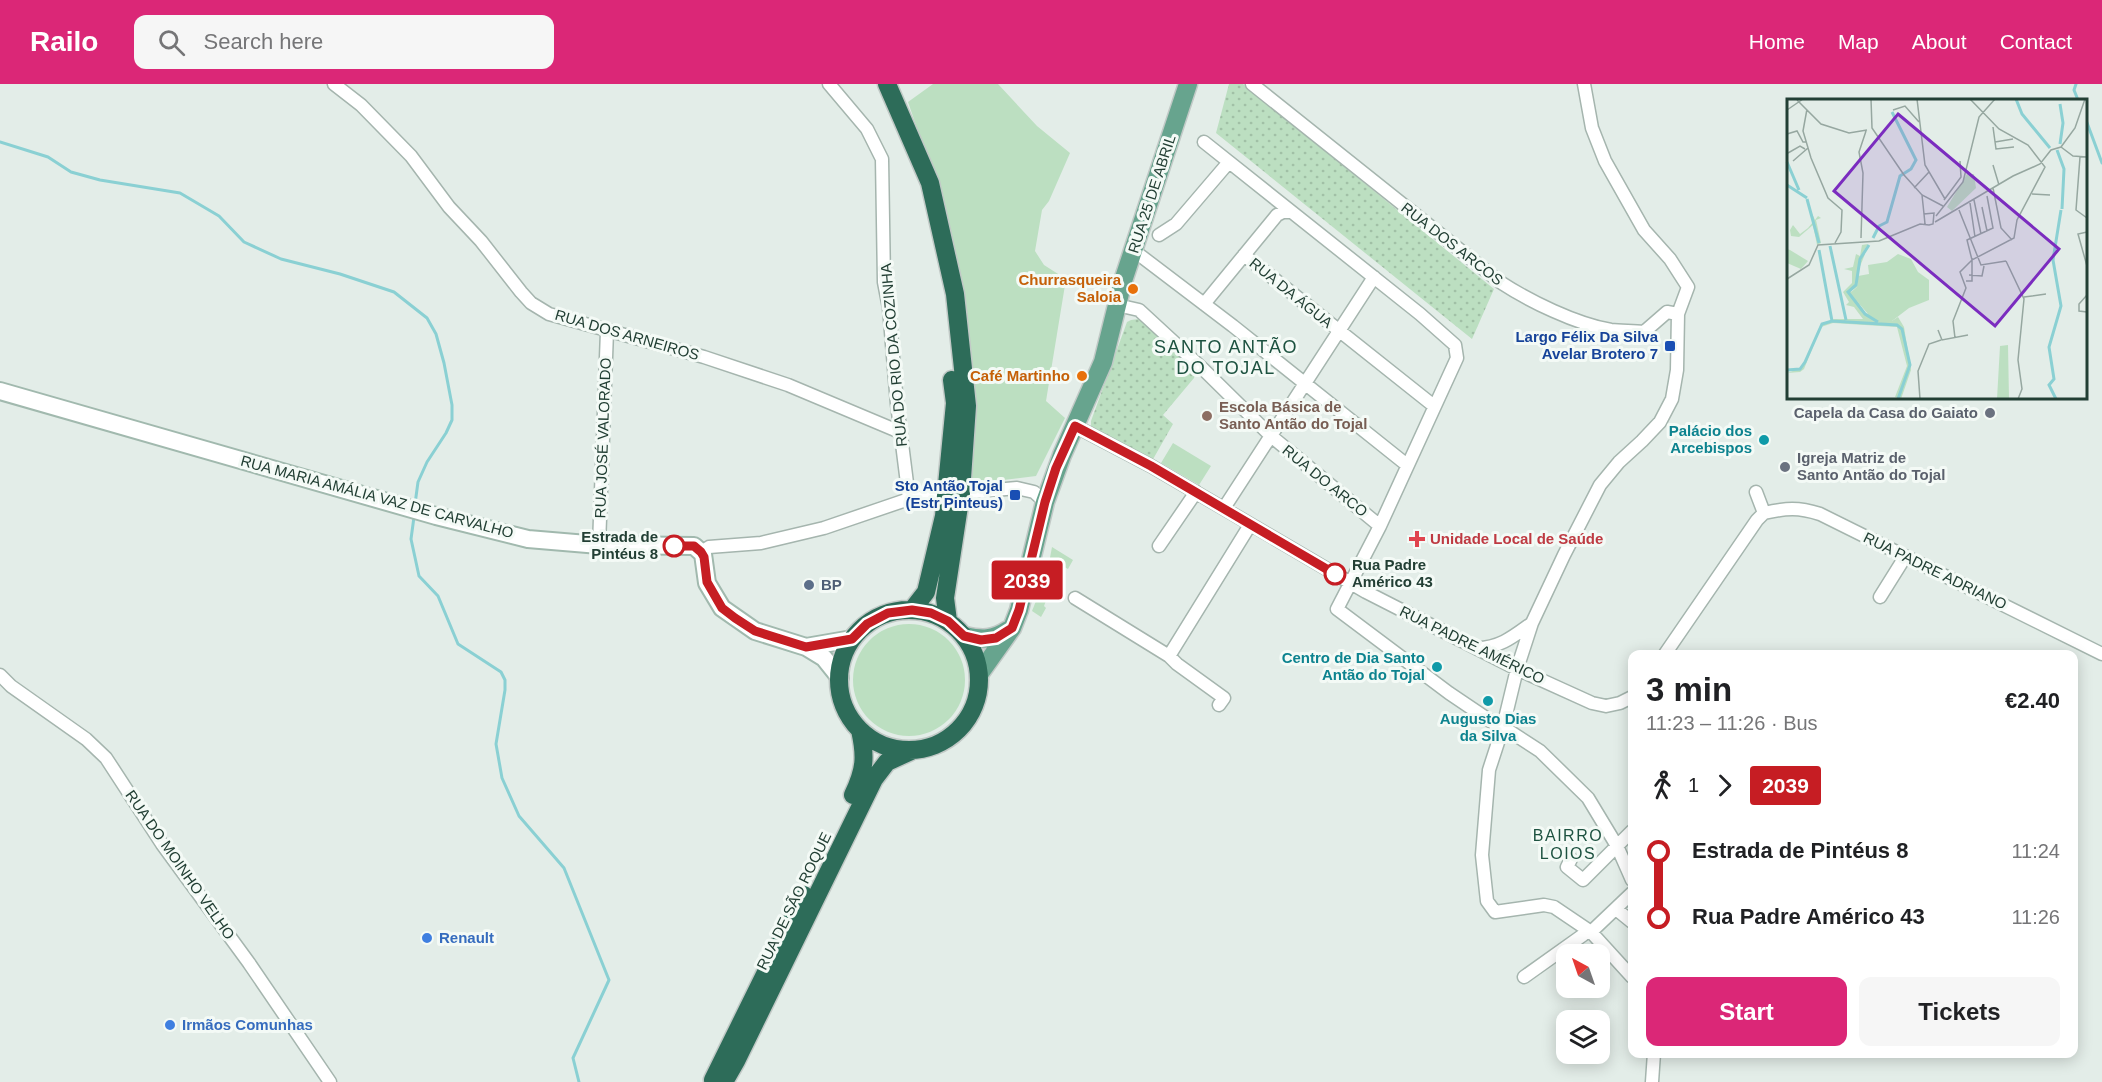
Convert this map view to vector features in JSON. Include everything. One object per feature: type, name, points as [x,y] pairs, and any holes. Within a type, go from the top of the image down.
[{"type":"highway","points":[[874,84],[918,184],[943,293],[954,403],[944,516],[926,592],[912,610]]},
{"type":"highway","points":[[887,84],[930,183],[955,294],[967,406],[961,493],[945,598],[948,621]]},
{"type":"highway","points":[[912,610],[931,613],[948,621],[964,636],[974,654],[980,673],[977,699],[968,719],[953,735],[934,746],[912,750],[893,748],[876,742],[860,730],[846,711],[840,688],[841,664],[852,639],[867,624],[888,613],[912,610]]},
{"type":"highway","name":"RUA DE SÃO ROQUE","points":[[712,1082],[863,775],[865,753],[860,730]]},
{"type":"highway","name":"RUA DE SÃO ROQUE","points":[[724,1082],[874,779],[887,762],[912,750]]},
{"type":"main road","name":"RUA 25 DE ABRIL","points":[[980,673],[1012,628],[1056,468],[1103,362],[1133,250],[1188,84]]},
{"type":"main road","points":[[964,636],[981,640],[996,638],[1012,628]]},
{"type":"street","name":"RUA DOS ARNEIROS","points":[[334,84],[361,105],[411,156],[449,207],[481,241],[531,303],[549,314],[704,357],[788,385],[900,432]]},
{"type":"street","name":"RUA DO RIO DA COZINHA","points":[[829,84],[867,129],[882,159],[884,282],[889,308],[900,432],[909,499]]},
{"type":"street","name":"RUA DOS ARCOS","points":[[1252,84],[1519,295],[1566,316],[1610,329],[1644,332],[1667,312],[1678,314]]},
{"type":"street","points":[[1584,84],[1592,128],[1605,161],[1644,230],[1670,259],[1688,287],[1678,314],[1677,370],[1672,399],[1660,422],[1619,462],[1600,485],[1532,623],[1489,770],[1482,855],[1487,901],[1495,912],[1544,905],[1554,907],[1589,931],[1628,973]]},
{"type":"street","points":[[1204,142],[1436,327],[1452,341],[1457,349],[1457,358],[1380,526],[1352,584],[1337,609],[1449,693],[1540,751],[1588,798],[1617,846],[1628,871]]},
{"type":"street","points":[[1159,236],[1176,224],[1229,162]]},
{"type":"street","points":[[1204,304],[1277,215],[1291,212]]},
{"type":"street","points":[[1133,250],[1407,465]]},
{"type":"street","name":"RUA DA ÁGUA","points":[[1244,255],[1434,406]]},
{"type":"street","points":[[1224,508],[1374,277]]},
{"type":"street","name":"RUA DO ARCO","points":[[1117,304],[1139,310],[1271,436],[1380,526]]},
{"type":"street","name":"RUA JOSÉ VALORADO","points":[[599,545],[607,331]]},
{"type":"street","name":"RUA MARIA AMÁLIA VAZ DE CARVALHO","points":[[0,390],[407,508],[528,539],[599,545],[688,546],[701,552],[709,547],[761,543],[824,528],[909,499],[933,496]]},
{"type":"street","name":"RUA PADRE AMÉRICO","points":[[1075,426],[1196,492],[1352,584],[1517,669],[1592,703],[1606,706],[1628,699]]},
{"type":"street","points":[[961,493],[1017,488],[1034,492],[1045,502]]},
{"type":"street","points":[[1159,546],[1196,492]]},
{"type":"street","points":[[1668,650],[1764,513],[1756,492]]},
{"type":"street","name":"RUA PADRE ADRIANO","points":[[1764,513],[1789,508],[1820,514],[2102,654]]},
{"type":"street","points":[[1169,656],[1250,525]]},
{"type":"street","points":[[701,552],[704,557],[707,582],[722,608],[755,631],[806,647],[824,658],[840,678]]},
{"type":"street","points":[[1880,597],[1905,557]]},
{"type":"street","points":[[1075,598],[1169,656],[1224,698],[1219,705]]},
{"type":"street","points":[[1476,648],[1488,648],[1508,641],[1532,623]]},
{"type":"street","points":[[806,647],[852,639]]},
{"type":"street","points":[[1505,663],[1508,641]]},
{"type":"street","name":"RUA DO MOINHO VELHO","points":[[0,675],[11,686],[86,739],[106,758],[162,844],[249,963],[330,1082]]},
{"type":"street","points":[[1571,859],[1567,867],[1584,880],[1628,835]]},
{"type":"street","points":[[1524,977],[1589,931],[1628,897]]},
{"type":"street","points":[[1616,909],[1628,919]]},
{"type":"street","points":[[1652,1082],[1654,1058]]},
{"type":"green space","points":[[933,84],[998,84],[1037,126],[1070,153],[1049,201],[1042,210],[1035,251],[1044,265],[1066,279],[1046,401],[1065,418],[1036,476],[970,484],[965,307],[948,218],[908,102]]},
{"type":"green space","points":[[1229,84],[1243,84],[1494,289],[1472,339],[1216,133]]},
{"type":"green space","points":[[1139,319],[1196,371],[1194,378],[1163,415],[1173,424],[1152,461],[1091,427],[1091,421],[1127,322]]},
{"type":"green space","points":[[1173,443],[1211,466],[1199,485],[1161,463]]},
{"type":"green space","points":[[1052,547],[1073,560],[1068,569],[1059,564],[1051,582],[1046,579]]},
{"type":"green space","points":[[1042,586],[1050,590],[1044,606],[1046,608],[1041,617],[1032,611]]},
{"type":"green space","points":[[909,624],[931,628],[949,640],[961,658],[965,680],[961,702],[949,720],[931,732],[909,736],[887,732],[869,720],[857,702],[853,680],[857,658],[869,640],[887,628]]},
{"type":"waterway","points":[[2076,84],[2074,90],[2078,99]]},
{"type":"waterway","points":[[2087,123],[2102,163]]},
{"type":"waterway","points":[[0,142],[48,157],[71,172],[100,180],[180,193],[219,216],[244,242],[281,259],[340,274],[394,292],[427,318],[436,334],[444,363],[452,405],[452,420],[418,482],[415,504]]},
{"type":"waterway","points":[[414,517],[411,539],[419,576],[438,596],[458,644],[501,672],[505,680],[496,744],[502,778],[519,816],[564,868],[609,980],[573,1058],[579,1082]]},
{"type":"bus line","name":"2039","points":[[674,546],[694,546],[699,549],[704,557],[707,582],[722,608],[735,618],[755,631],[806,647],[852,639],[867,624],[888,613],[912,610],[931,613],[948,621],[964,636],[981,640],[996,638],[1012,628],[1019,610],[1045,502],[1056,468],[1075,426],[1151,466],[1335,574]]},
{"type":"place","name":"Churrasqueira Saloia","points":[[1133,289]]},
{"type":"place","name":"Largo Félix Da Silva Avelar Brotero 7","points":[[1670,346]]},
{"type":"place","name":"Café Martinho","points":[[1082,376]]},
{"type":"place","name":"Capela da Casa do Gaiato","points":[[1990,413]]},
{"type":"place","name":"Escola Básica de Santo Antão do Tojal","points":[[1207,416]]},
{"type":"place","name":"Palácio dos Arcebispos","points":[[1764,440]]},
{"type":"place","name":"Igreja Matriz de Santo Antão do Tojal","points":[[1785,467]]},
{"type":"place","name":"Sto Antão Tojal (Estr Pinteus)","points":[[1015,495]]},
{"type":"place","name":"Unidade Local de Saúde","points":[[1417,539]]},
{"type":"place","name":"Estrada de Pintéus 8","points":[[674,546]]},
{"type":"place","name":"Rua Padre Américo 43","points":[[1335,574]]},
{"type":"place","name":"BP","points":[[809,585]]},
{"type":"place","name":"Centro de Dia Santo Antão do Tojal","points":[[1437,667]]},
{"type":"place","name":"Augusto Dias da Silva","points":[[1488,701]]},
{"type":"place","name":"Renault","points":[[427,938]]},
{"type":"place","name":"Irmãos Comunhas","points":[[170,1025]]},
{"type":"district","name":"SANTO ANTÃO DO TOJAL","points":[[1226,357]]},
{"type":"district","name":"BAIRRO LOIOS","points":[[1568,844]]}]
